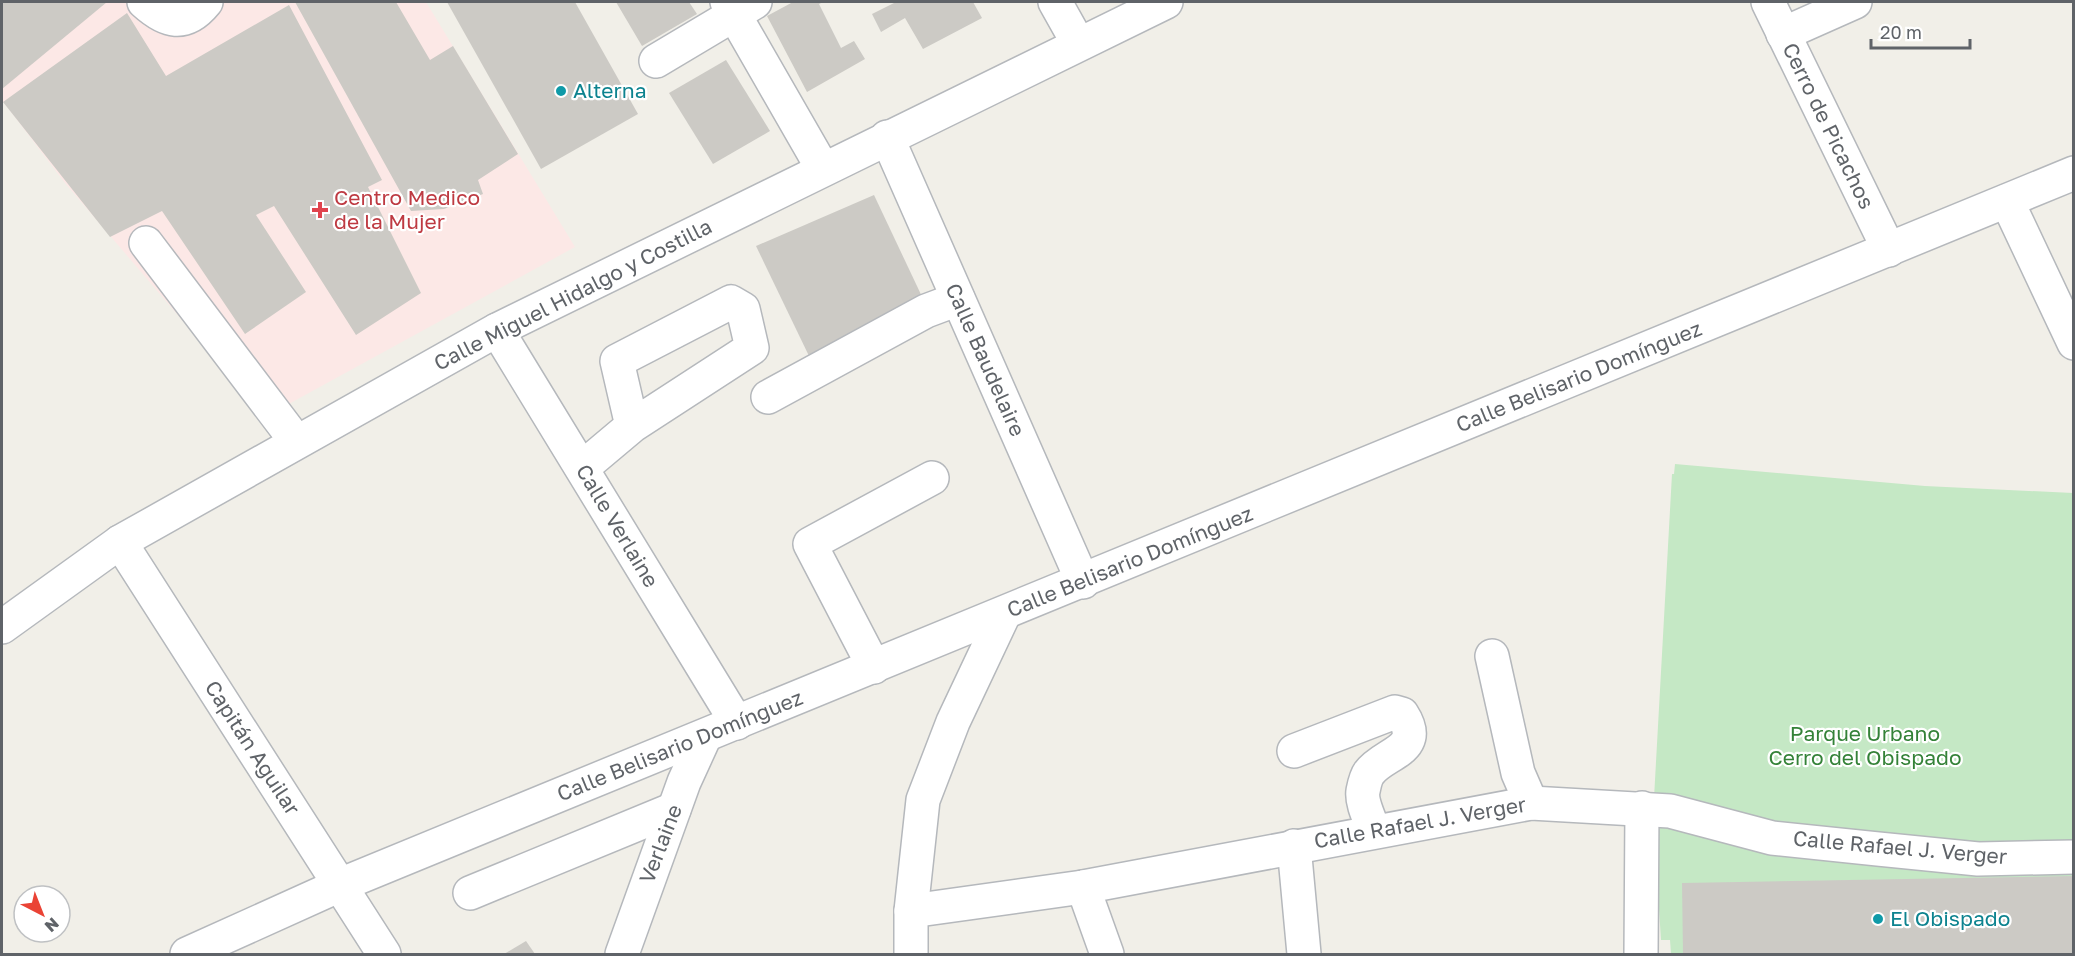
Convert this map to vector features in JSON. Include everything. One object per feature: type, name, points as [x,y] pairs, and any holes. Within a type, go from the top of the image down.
[{"type":"street","points":[[144,2],[158,15],[171,20],[189,17],[206,2]]},
{"type":"street","points":[[1054,2],[1078,44]]},
{"type":"street","name":"Calle Miguel Hidalgo y Costilla","points":[[2,627],[120,542],[497,330],[1166,2]]},
{"type":"street","name":"Cerro de Picachos","points":[[1768,2],[1889,250]]},
{"type":"street","points":[[1784,34],[1855,2]]},
{"type":"street","points":[[656,61],[738,6],[823,169]]},
{"type":"street","name":"Calle Baudelaire","points":[[887,137],[1083,582]]},
{"type":"street","name":"Calle Belisario Domínguez","points":[[187,954],[340,885],[2073,174]]},
{"type":"street","points":[[2007,201],[2073,343]]},
{"type":"street","points":[[146,243],[296,441]]},
{"type":"street","points":[[768,397],[926,311],[958,299]]},
{"type":"street","name":"Calle Verlaine","points":[[497,330],[737,723]]},
{"type":"street","points":[[582,468],[633,426]]},
{"type":"street","points":[[874,667],[810,544],[932,478]]},
{"type":"street","name":"Capitán Aguilar","points":[[120,542],[384,954]]},
{"type":"street","points":[[911,954],[911,911],[923,800],[952,722],[1004,614]]},
{"type":"street","points":[[1492,656],[1518,773],[1531,803]]},
{"type":"street","points":[[1294,751],[1395,712],[1402,714],[1407,722],[1409,740],[1403,749],[1369,773],[1362,793],[1374,831]]},
{"type":"street","name":"Verlaine","points":[[622,954],[674,808],[705,736]]},
{"type":"street","name":"Calle Rafael J. Verger","points":[[911,911],[1083,887],[1531,803],[1670,811],[1772,838],[1978,859],[2073,857]]},
{"type":"street","points":[[470,893],[674,808]]},
{"type":"street","points":[[1641,954],[1642,808]]},
{"type":"street","points":[[1294,846],[1304,954]]},
{"type":"street","points":[[1083,887],[1107,954]]},
{"type":"shaded area","name":"Centro Medico de la Mujer","points":[[2,2],[426,2],[575,247],[265,417],[65,183],[2,100]]},
{"type":"green space","name":"Parque Urbano Cerro del Obispado","points":[[1675,464],[1925,486],[2073,493],[2073,954],[1671,954],[1670,940],[1661,940],[1653,816],[1672,474],[1674,474]]},
{"type":"building","points":[[2,2],[107,2],[2,89]]},
{"type":"building","points":[[295,2],[396,2],[430,60],[453,46],[518,154],[478,180],[483,194],[444,209],[411,211]]},
{"type":"building","name":"Alterna","points":[[447,2],[575,2],[638,114],[541,169]]},
{"type":"building","points":[[616,2],[689,2],[697,14],[642,46]]},
{"type":"building","points":[[793,2],[823,2],[819,4],[841,48],[854,41],[865,59],[807,92],[767,16]]},
{"type":"building","points":[[896,2],[973,2],[982,18],[923,49],[905,18],[881,32],[872,14]]},
{"type":"building","points":[[289,5],[382,180],[368,187],[421,293],[356,335],[274,206],[256,215],[306,292],[245,334],[162,211],[110,237],[3,102],[127,13],[166,76]]},
{"type":"building","points":[[726,60],[770,131],[713,164],[669,93]]},
{"type":"building","points":[[874,195],[925,303],[809,356],[756,246]]},
{"type":"building","name":"El Obispado","points":[[2074,876],[2074,954],[1683,954],[1682,883]]},
{"type":"building","points":[[526,941],[535,954],[504,954]]},
{"type":"place","name":"Alterna","points":[[561,91]]},
{"type":"place","name":"Centro Medico de la Mujer","points":[[320,210]]},
{"type":"place","name":"El Obispado","points":[[1878,919]]}]
